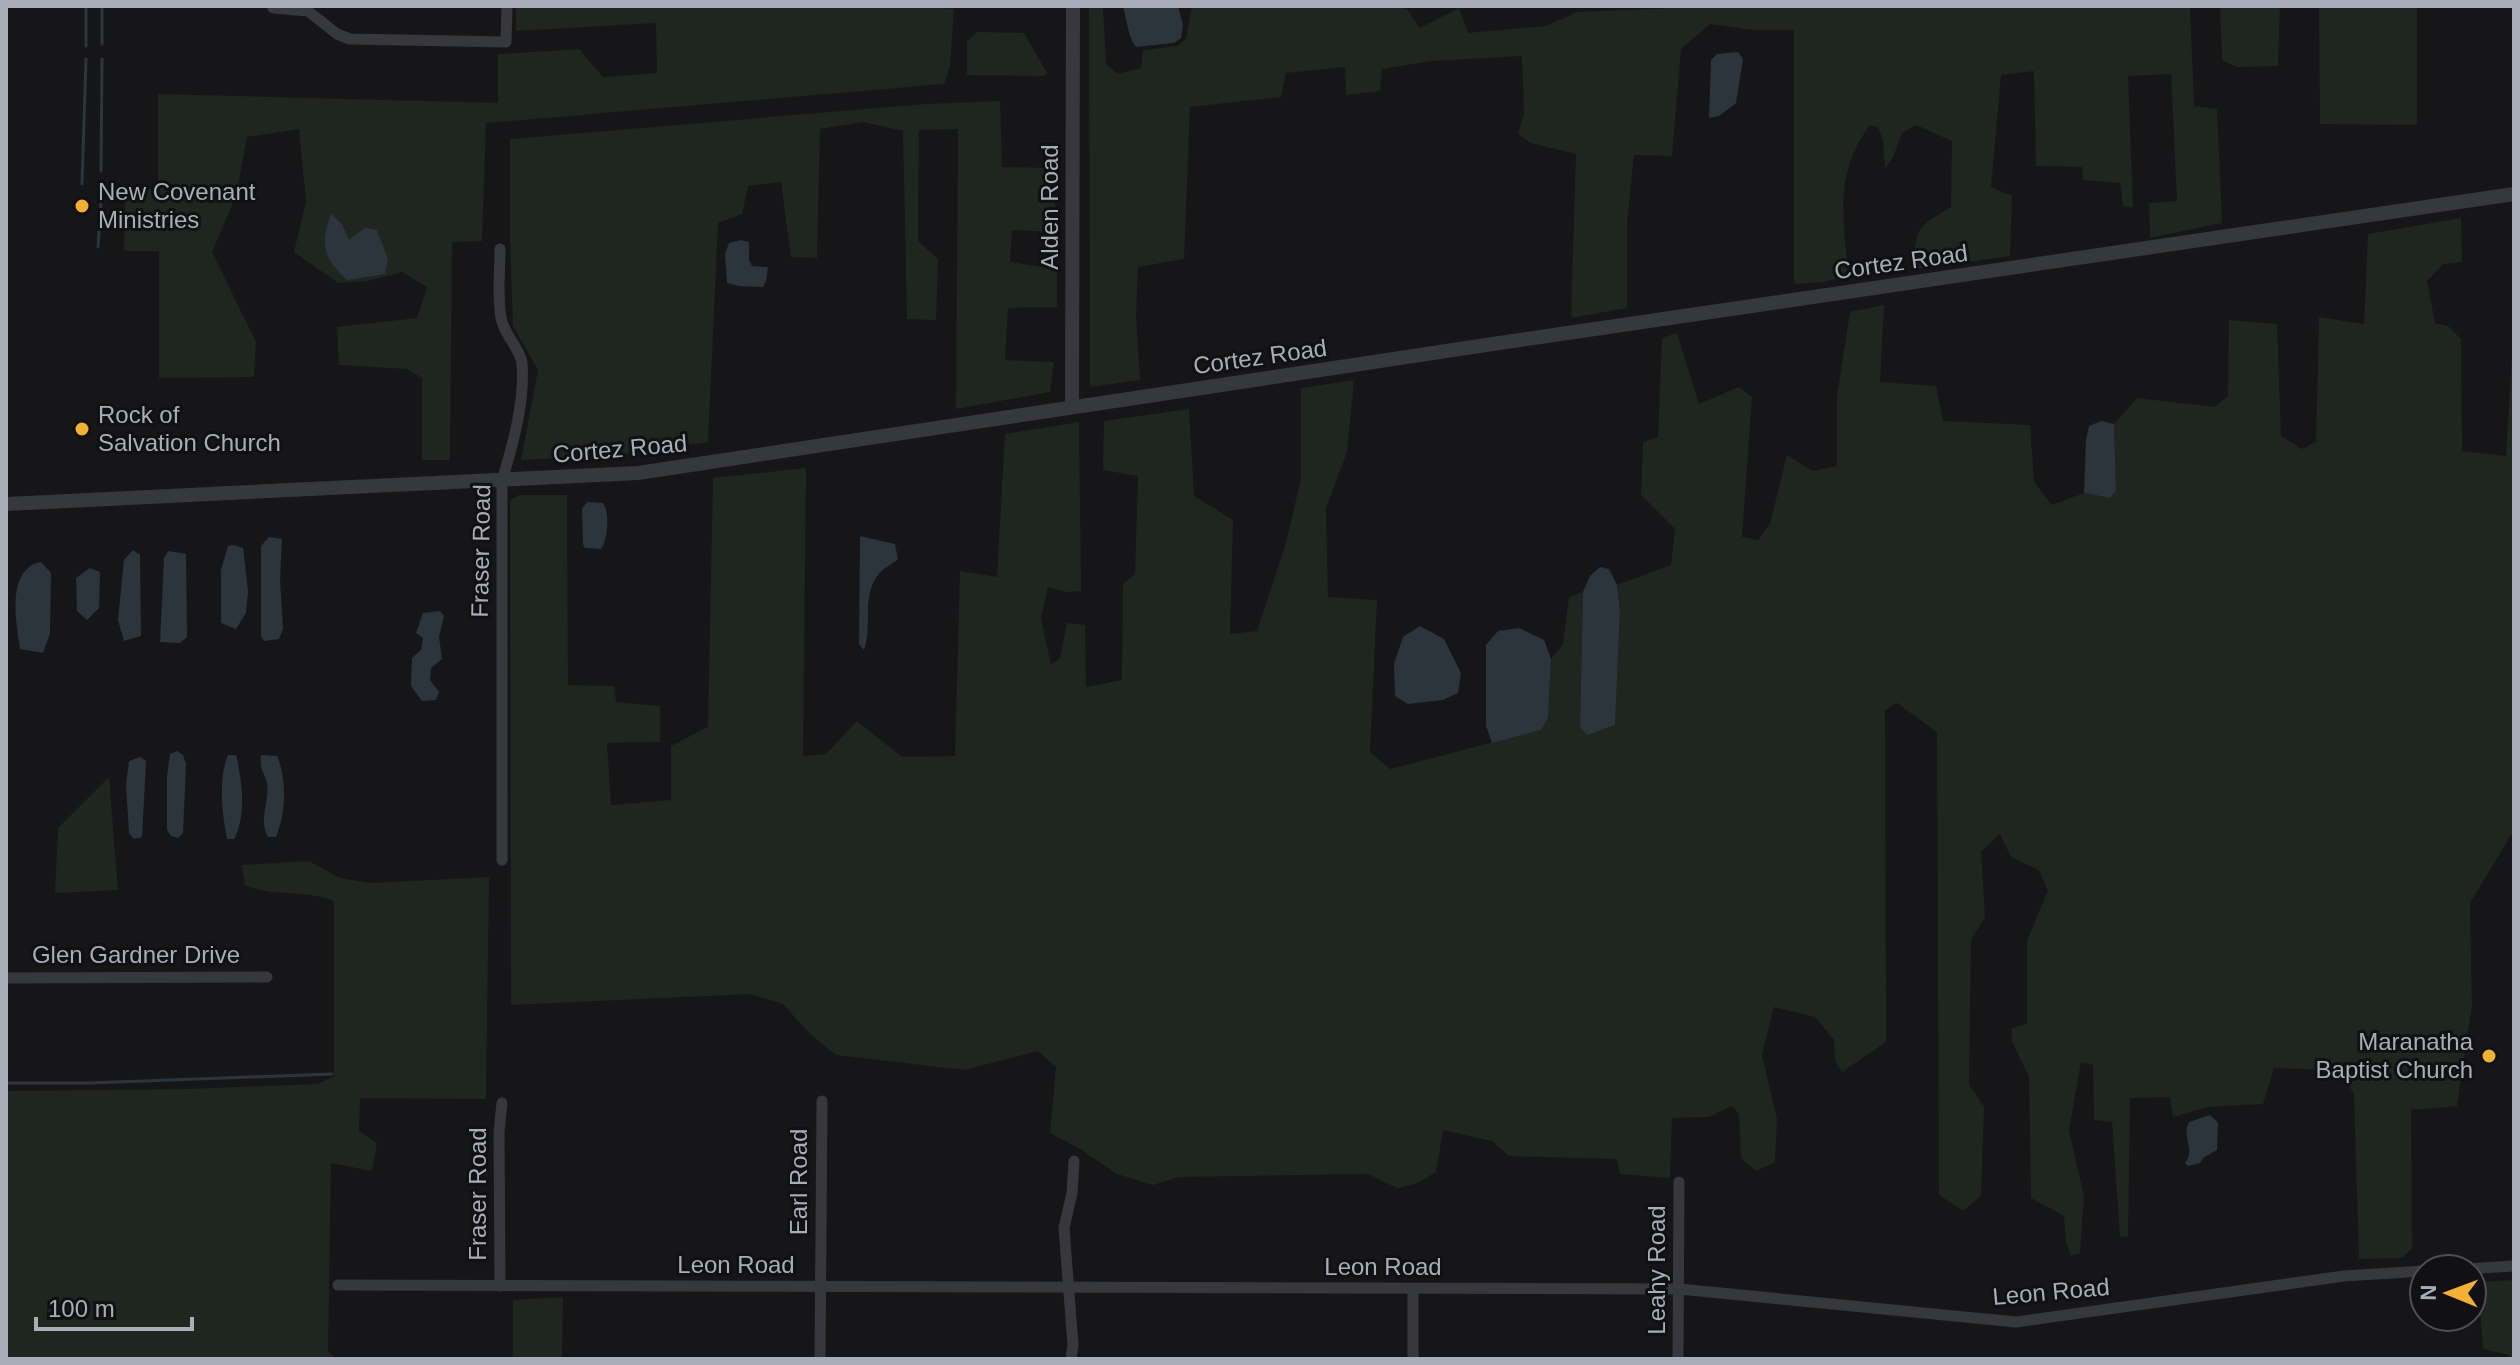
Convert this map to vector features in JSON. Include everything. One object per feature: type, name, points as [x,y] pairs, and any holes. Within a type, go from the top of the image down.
[{"type":"street","points":[[273,8],[308,11],[337,34],[350,39],[506,42],[507,6]]},
{"type":"street","name":"Alden Road","points":[[1072,407],[1073,6]]},
{"type":"street","name":"Cortez Road","points":[[6,504],[638,473],[2514,194]]},
{"type":"street","name":"Fraser Road","points":[[500,249],[501,318],[506,334],[522,360],[521,394],[502,481],[502,860]]},
{"type":"street","name":"Glen Gardner Drive","points":[[6,978],[267,977]]},
{"type":"street","name":"Earl Road","points":[[820,1359],[822,1101]]},
{"type":"street","name":"Fraser Road","points":[[500,1286],[499,1132],[502,1103]]},
{"type":"street","points":[[1071,1359],[1073,1345],[1064,1228],[1072,1193],[1074,1161]]},
{"type":"street","name":"Leahy Road","points":[[1678,1359],[1679,1182]]},
{"type":"street","points":[[2488,1268],[2514,1266]]},
{"type":"street","name":"Leon Road","points":[[338,1285],[1679,1289],[2016,1322],[2344,1276],[2408,1272]]},
{"type":"street","points":[[1413,1289],[1413,1359]]},
{"type":"shaded area","points":[[516,6],[923,6],[954,9],[950,67],[944,84],[486,123],[482,241],[452,242],[450,460],[422,460],[422,378],[407,369],[339,365],[337,327],[417,318],[427,287],[402,272],[368,281],[338,283],[294,252],[306,202],[299,129],[247,137],[236,196],[212,252],[256,342],[254,377],[159,378],[159,251],[124,251],[125,190],[158,189],[158,94],[498,103],[498,54],[579,49],[603,77],[657,73],[656,23],[516,31]]},
{"type":"shaded area","points":[[1089,6],[1103,6],[1106,64],[1118,74],[1141,68],[1143,50],[1177,46],[1186,39],[1192,6],[1394,6],[1407,9],[1420,28],[1459,8],[1468,33],[1546,26],[1577,12],[1718,6],[2190,6],[2194,106],[2217,109],[2222,223],[2150,238],[2149,203],[2177,201],[2171,74],[2128,76],[2133,207],[2123,206],[2120,183],[2083,180],[2082,167],[2036,166],[2034,71],[2001,75],[1991,187],[2012,196],[2010,256],[1915,269],[1915,245],[1920,230],[1951,207],[1952,141],[1916,125],[1902,133],[1885,169],[1883,140],[1878,127],[1870,125],[1850,162],[1846,180],[1843,216],[1848,276],[1794,284],[1794,30],[1753,30],[1710,24],[1681,49],[1672,156],[1634,155],[1627,223],[1627,308],[1571,318],[1576,154],[1531,143],[1518,134],[1524,113],[1522,56],[1432,61],[1382,69],[1380,91],[1346,95],[1345,67],[1286,73],[1281,97],[1190,107],[1184,259],[1138,267],[1136,316],[1140,380],[1090,387]]},
{"type":"shaded area","points":[[1123,6],[1178,6],[1183,25],[1181,38],[1174,43],[1136,47]]},
{"type":"shaded area","points":[[2220,6],[2280,6],[2278,66],[2237,67],[2222,60]]},
{"type":"shaded area","points":[[2319,6],[2417,6],[2417,125],[2320,124]]},
{"type":"shaded area","points":[[977,32],[1024,33],[1047,73],[1044,76],[967,75],[967,41]]},
{"type":"shaded area","points":[[1738,52],[1743,59],[1736,103],[1719,116],[1709,118],[1711,60],[1717,54]]},
{"type":"shaded area","points":[[1000,101],[1002,167],[1054,168],[1056,232],[1012,230],[1010,262],[1057,269],[1057,307],[1008,308],[1005,360],[1054,362],[1050,392],[956,409],[958,129],[919,130],[918,241],[938,259],[936,320],[907,319],[903,131],[863,122],[820,129],[817,258],[791,257],[781,182],[748,186],[742,214],[718,223],[708,442],[619,455],[521,460],[538,370],[513,326],[510,139],[926,104]]},
{"type":"shaded area","points":[[331,214],[342,224],[349,240],[365,228],[377,230],[388,259],[385,274],[347,280],[339,272],[328,258],[325,243]]},
{"type":"shaded area","points":[[2461,218],[2462,262],[2443,264],[2427,281],[2435,323],[2448,326],[2461,339],[2462,451],[2506,456],[2514,355],[2514,830],[2470,903],[2472,1005],[2457,1106],[2411,1110],[2412,1248],[2402,1258],[2359,1259],[2354,1093],[2336,1070],[2274,1068],[2263,1104],[2209,1107],[2173,1117],[2170,1097],[2130,1098],[2128,1237],[2120,1236],[2112,1122],[2094,1120],[2093,1065],[2081,1062],[2069,1130],[2084,1196],[2080,1253],[2071,1256],[2066,1243],[2064,1216],[2031,1198],[2029,1077],[2012,1041],[2012,1028],[2027,1024],[2027,940],[2048,891],[2039,870],[2011,857],[2000,834],[1981,852],[1985,917],[1971,940],[1969,1084],[1984,1107],[1981,1196],[1963,1211],[1939,1195],[1937,732],[1897,703],[1885,710],[1886,1042],[1842,1072],[1835,1061],[1834,1040],[1815,1017],[1774,1007],[1762,1055],[1777,1119],[1775,1162],[1756,1171],[1741,1158],[1739,1114],[1732,1106],[1709,1117],[1672,1118],[1670,1178],[1620,1174],[1617,1159],[1509,1156],[1492,1141],[1443,1130],[1436,1172],[1418,1183],[1397,1188],[1368,1174],[1179,1177],[1153,1185],[1117,1174],[1050,1133],[1056,1067],[1038,1051],[964,1070],[836,1055],[810,1034],[783,1004],[750,994],[511,1005],[510,500],[519,495],[567,495],[568,685],[614,686],[616,702],[660,706],[660,742],[607,743],[611,805],[671,800],[671,746],[708,727],[713,478],[806,468],[803,756],[826,754],[857,721],[902,757],[955,756],[960,571],[997,577],[1005,434],[1079,422],[1081,591],[1066,592],[1048,587],[1041,618],[1051,665],[1060,658],[1067,623],[1085,625],[1086,687],[1122,680],[1123,584],[1135,574],[1138,476],[1103,470],[1104,421],[1189,409],[1194,496],[1233,520],[1230,634],[1257,631],[1285,546],[1301,479],[1301,388],[1354,380],[1347,452],[1326,508],[1328,597],[1377,600],[1370,752],[1390,769],[1541,730],[1548,718],[1551,659],[1563,644],[1569,597],[1583,592],[1580,727],[1615,725],[1620,611],[1617,585],[1671,565],[1675,529],[1641,495],[1643,442],[1658,437],[1662,338],[1677,333],[1699,404],[1739,387],[1752,397],[1742,537],[1758,540],[1770,524],[1787,455],[1813,471],[1837,466],[1837,396],[1850,312],[1884,305],[1880,382],[1936,386],[1943,421],[2030,425],[2034,482],[2052,505],[2084,493],[2110,498],[2116,491],[2114,424],[2137,398],[2214,407],[2228,396],[2229,320],[2277,324],[2281,436],[2302,449],[2316,442],[2319,317],[2364,324],[2368,234]]},
{"type":"shaded area","points":[[749,242],[752,266],[768,267],[763,287],[727,283],[725,254],[729,243]]},
{"type":"shaded area","points":[[2101,421],[2114,424],[2116,491],[2110,498],[2084,493],[2089,426]]},
{"type":"shaded area","points":[[587,502],[603,503],[607,513],[601,549],[585,548],[583,544],[582,509]]},
{"type":"shaded area","points":[[860,536],[895,544],[898,559],[880,573],[873,584],[868,602],[868,631],[864,650],[859,644]]},
{"type":"shaded area","points":[[269,537],[282,539],[280,579],[283,629],[279,639],[264,641],[261,636],[261,546]]},
{"type":"shaded area","points":[[228,546],[243,548],[248,591],[246,613],[236,629],[221,623],[221,570]]},
{"type":"shaded area","points":[[133,550],[140,555],[141,636],[124,641],[118,620],[124,560]]},
{"type":"shaded area","points":[[168,551],[186,554],[187,637],[180,643],[160,642],[164,558]]},
{"type":"shaded area","points":[[41,562],[51,573],[50,633],[43,653],[20,649],[16,617],[16,594],[22,574],[30,566]]},
{"type":"shaded area","points":[[1600,567],[1609,569],[1617,585],[1620,611],[1615,725],[1587,735],[1580,727],[1583,592],[1590,576]]},
{"type":"shaded area","points":[[90,568],[100,572],[99,608],[87,620],[77,611],[76,578]]},
{"type":"shaded area","points":[[440,611],[444,616],[439,637],[442,659],[431,668],[430,680],[439,692],[436,700],[422,701],[411,686],[412,658],[421,650],[423,638],[416,633],[423,613]]},
{"type":"shaded area","points":[[1420,626],[1444,639],[1461,673],[1458,693],[1443,700],[1408,704],[1395,696],[1394,664],[1403,637]]},
{"type":"shaded area","points":[[1519,628],[1544,640],[1551,659],[1548,718],[1541,730],[1492,743],[1486,726],[1486,645],[1498,631]]},
{"type":"shaded area","points":[[177,751],[183,755],[186,764],[183,833],[178,838],[171,836],[167,830],[167,776],[170,754]]},
{"type":"shaded area","points":[[228,755],[236,755],[241,786],[241,819],[234,839],[227,839],[222,807],[223,775]]},
{"type":"shaded area","points":[[261,755],[277,756],[284,785],[276,837],[268,837],[265,830],[267,787]]},
{"type":"shaded area","points":[[140,757],[146,761],[142,837],[134,839],[129,833],[126,785],[129,761]]},
{"type":"shaded area","points":[[109,777],[118,890],[55,893],[58,828]]},
{"type":"shaded area","points":[[309,861],[340,878],[371,883],[489,877],[486,1099],[360,1098],[359,1131],[377,1143],[372,1171],[331,1163],[328,1351],[336,1359],[6,1359],[6,1091],[318,1084],[334,1076],[334,901],[245,885],[242,865]]},
{"type":"shaded area","points":[[2210,1115],[2218,1123],[2217,1150],[2200,1163],[2188,1166],[2185,1163],[2189,1154],[2189,1122]]},
{"type":"shaded area","points":[[2514,1280],[2514,1359],[2483,1349],[2482,1333],[2488,1333],[2488,1281]]},
{"type":"shaded area","points":[[563,1297],[562,1359],[513,1359],[513,1300]]},
{"type":"waterway","points":[[86,6],[86,46]]},
{"type":"waterway","points":[[102,6],[102,44]]},
{"type":"waterway","points":[[82,184],[86,59]]},
{"type":"waterway","points":[[101,171],[102,59]]},
{"type":"waterway","points":[[98,247],[102,187]]},
{"type":"waterway","points":[[6,1083],[332,1074]]},
{"type":"place","name":"New Covenant Ministries","points":[[82,206]]},
{"type":"place","name":"Rock of Salvation Church","points":[[82,429]]},
{"type":"place","name":"Maranatha Baptist Church","points":[[2489,1056]]}]
